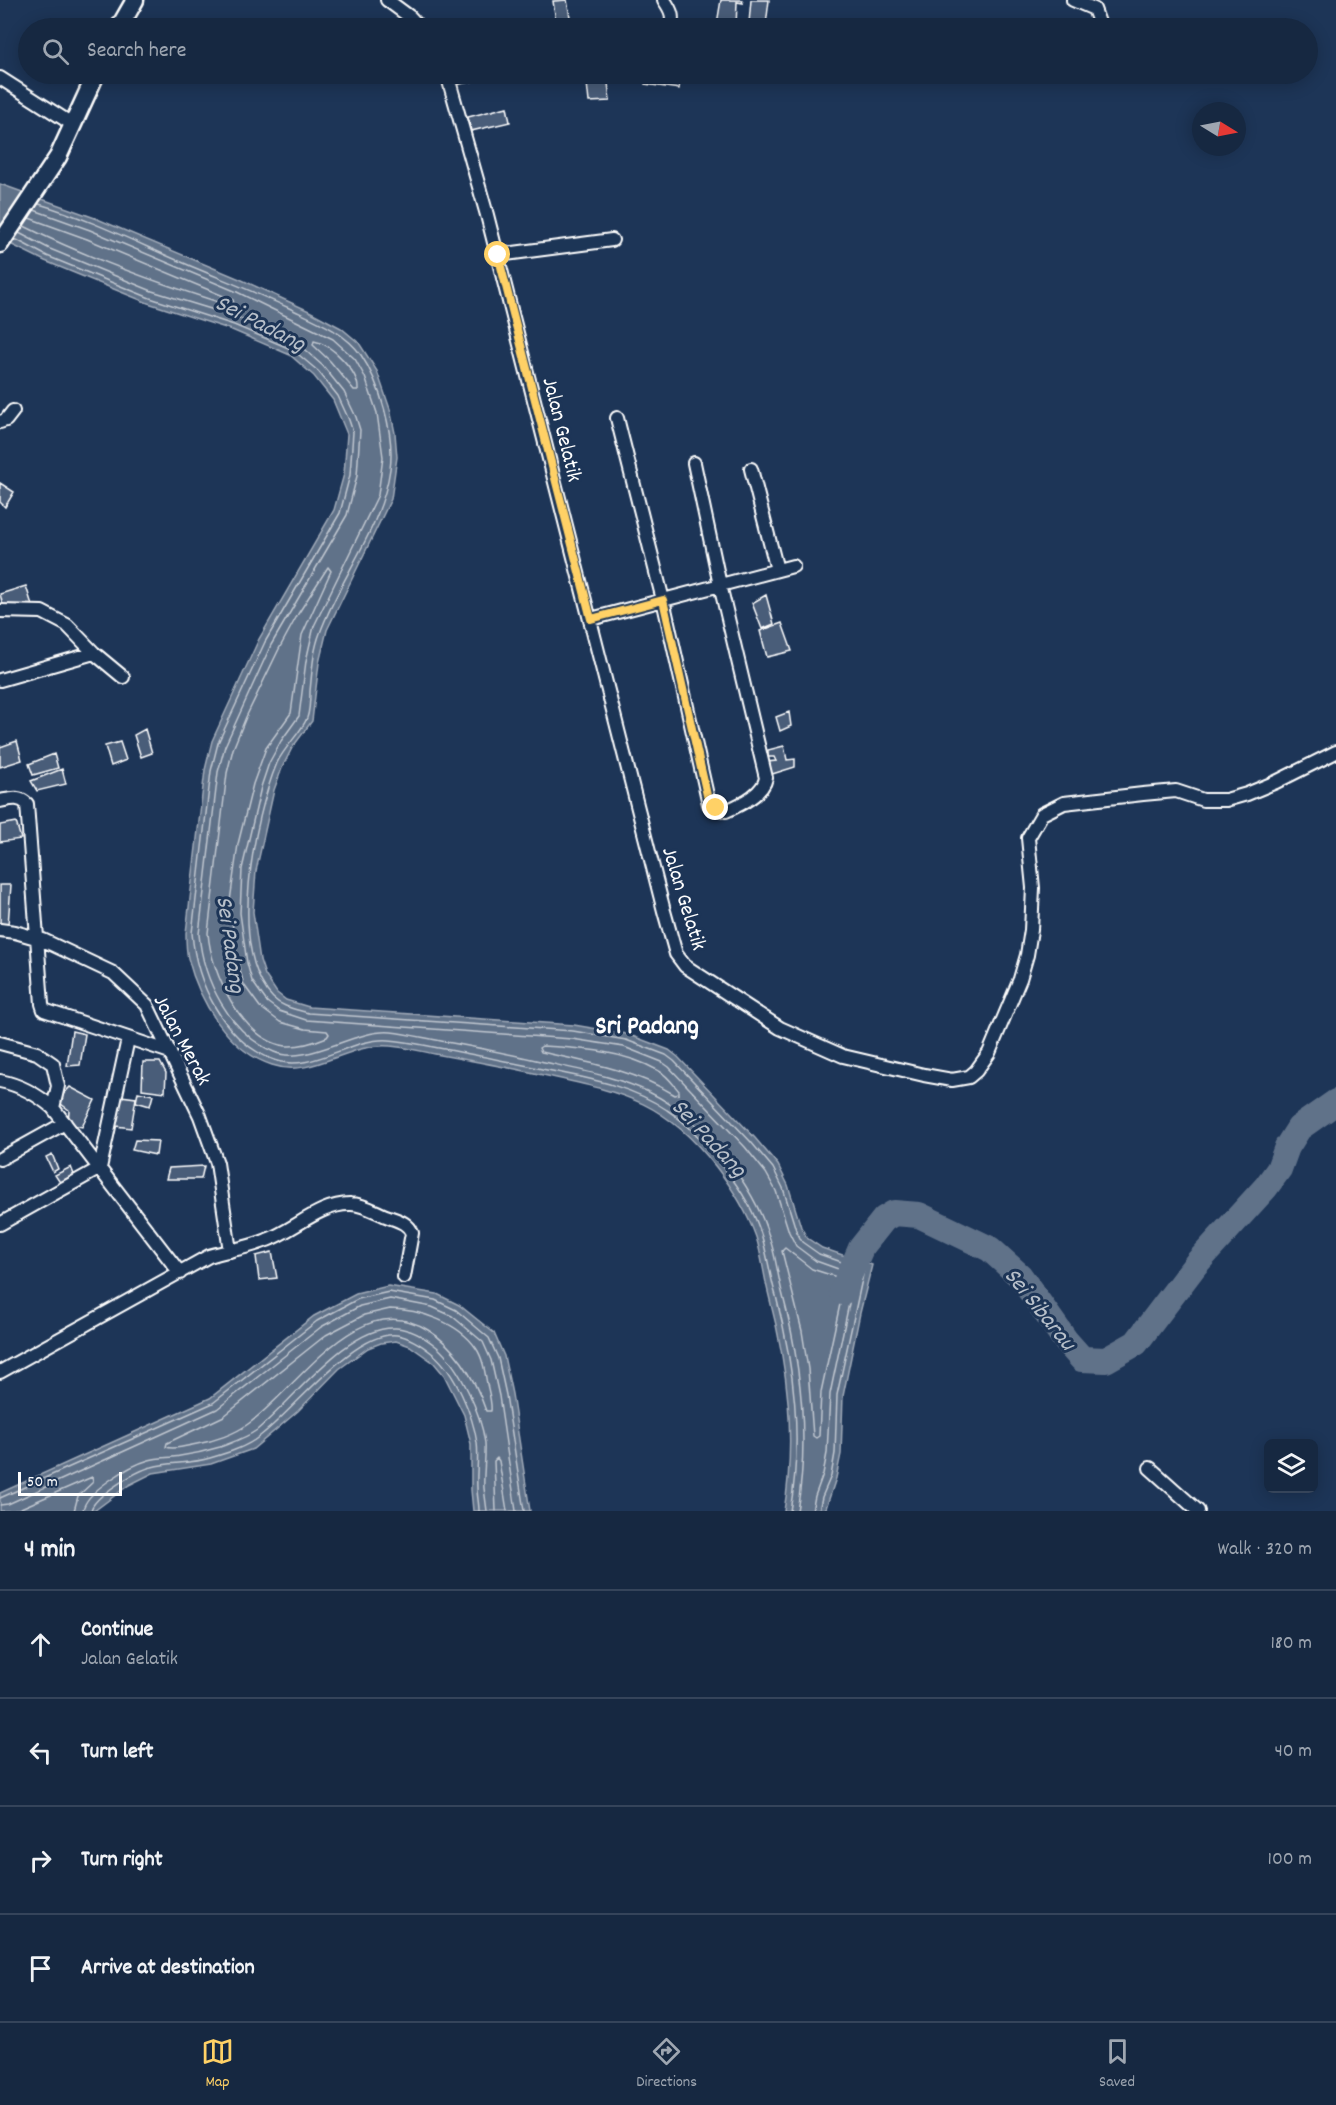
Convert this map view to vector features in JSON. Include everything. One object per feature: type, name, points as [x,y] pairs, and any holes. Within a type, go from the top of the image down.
[{"type":"main road","points":[[125,18],[135,0]]},
{"type":"main road","points":[[0,244],[58,157],[91,84]]},
{"type":"street","points":[[387,0],[411,18]]},
{"type":"street","points":[[664,0],[672,11],[672,18]]},
{"type":"street","points":[[1073,0],[1094,9],[1097,18]]},
{"type":"street","points":[[0,78],[72,124]]},
{"type":"street","name":"Jalan Gelatik","points":[[450,84],[498,255],[664,911],[676,954],[685,966],[780,1028],[843,1056],[952,1080],[969,1077],[989,1053],[1020,979],[1027,955],[1033,888],[1028,838],[1042,814],[1064,803],[1176,791],[1203,800],[1226,800],[1276,782],[1336,752]]},
{"type":"street","points":[[498,255],[612,240]]},
{"type":"street","points":[[0,422],[6,420],[13,411]]},
{"type":"street","points":[[617,417],[663,600],[709,804],[726,811],[754,794],[765,784],[766,778],[720,585],[694,463]]},
{"type":"street","points":[[751,469],[777,570]]},
{"type":"street","points":[[591,619],[793,566]]},
{"type":"street","points":[[0,611],[42,612],[67,625],[94,653],[123,677]]},
{"type":"street","points":[[0,680],[94,653]]},
{"type":"street","points":[[0,801],[14,798],[22,799],[27,804],[35,937],[44,1010],[170,1052]]},
{"type":"street","name":"Jalan Merak","points":[[0,930],[35,937],[113,973],[147,1005],[200,1116],[217,1163],[230,1251]]},
{"type":"street","points":[[0,1224],[100,1168],[128,1038]]},
{"type":"street","points":[[0,1043],[37,1053],[53,1064],[58,1086],[53,1108]]},
{"type":"street","points":[[4,1085],[39,1096],[53,1108],[180,1273]]},
{"type":"street","points":[[0,1159],[65,1123]]},
{"type":"street","points":[[0,1372],[209,1256],[248,1247],[270,1239],[325,1210],[351,1204],[403,1222],[410,1227],[412,1233],[404,1277]]},
{"type":"street","points":[[1149,1468],[1198,1511]]},
{"type":"water","name":"Sei Padang","points":[[0,184],[95,218],[309,311],[341,328],[359,343],[377,371],[390,409],[395,433],[397,457],[391,499],[327,630],[319,663],[312,721],[292,748],[274,790],[256,871],[253,912],[260,960],[265,975],[277,993],[286,1000],[309,1007],[574,1025],[627,1034],[669,1050],[678,1057],[778,1165],[788,1185],[801,1227],[807,1238],[822,1248],[872,1265],[843,1396],[841,1454],[825,1511],[784,1511],[788,1484],[790,1430],[788,1403],[776,1323],[758,1244],[739,1201],[728,1184],[696,1143],[676,1125],[636,1100],[614,1092],[534,1073],[401,1047],[375,1046],[360,1049],[302,1067],[287,1068],[272,1065],[242,1048],[229,1036],[208,1007],[188,958],[186,933],[205,770],[212,741],[259,639],[334,510],[344,474],[347,434],[333,400],[314,376],[290,355],[232,330],[148,303],[45,261],[0,239]]},
{"type":"water","points":[[388,1286],[437,1294],[459,1305],[494,1333],[504,1356],[512,1394],[530,1511],[473,1511],[471,1444],[464,1415],[444,1375],[434,1363],[410,1346],[396,1341],[368,1348],[339,1369],[298,1411],[253,1449],[211,1464],[153,1473],[129,1485],[94,1511],[0,1511],[0,1493],[210,1398],[314,1316],[356,1294]]},
{"type":"building","points":[[567,0],[570,18],[556,18],[553,1]]},
{"type":"building","points":[[721,0],[742,0],[743,3],[737,2],[736,18],[718,18]]},
{"type":"building","points":[[751,0],[769,0],[767,18],[749,18]]},
{"type":"building","points":[[587,84],[608,84],[610,101],[589,102]]},
{"type":"building","points":[[645,84],[680,84],[679,89]]},
{"type":"building","points":[[507,107],[510,122],[471,131],[468,117]]},
{"type":"building","points":[[0,483],[14,492],[5,507],[0,502]]},
{"type":"building","points":[[26,586],[32,605],[4,610],[0,594]]},
{"type":"building","points":[[766,595],[774,624],[762,629],[752,603]]},
{"type":"building","points":[[782,623],[792,651],[767,657],[760,631]]},
{"type":"building","points":[[789,712],[791,726],[780,731],[776,717]]},
{"type":"building","points":[[145,729],[152,753],[141,757],[134,735]]},
{"type":"building","points":[[17,741],[22,760],[0,767],[0,747]]},
{"type":"building","points":[[120,742],[126,760],[111,766],[105,746]]},
{"type":"building","points":[[784,746],[787,760],[795,759],[795,767],[769,775],[766,762],[776,761],[774,757],[768,757],[768,750]]},
{"type":"building","points":[[54,754],[58,768],[33,775],[29,764]]},
{"type":"building","points":[[62,769],[66,784],[37,791],[31,781]]},
{"type":"building","points":[[16,822],[21,839],[0,842],[0,825]]},
{"type":"building","points":[[0,885],[11,885],[8,925],[0,925]]},
{"type":"building","points":[[72,1031],[85,1034],[80,1065],[67,1066]]},
{"type":"building","points":[[143,1062],[160,1062],[166,1073],[165,1092],[142,1089]]},
{"type":"building","points":[[70,1087],[95,1100],[82,1127],[68,1124],[69,1110],[57,1101]]},
{"type":"building","points":[[138,1092],[153,1095],[150,1106],[136,1102]]},
{"type":"building","points":[[121,1096],[136,1098],[131,1128],[116,1126]]},
{"type":"building","points":[[135,1140],[158,1141],[156,1155],[132,1150]]},
{"type":"building","points":[[52,1154],[58,1169],[53,1172],[46,1157]]},
{"type":"building","points":[[204,1166],[201,1179],[166,1179],[169,1168]]},
{"type":"building","points":[[71,1167],[75,1177],[63,1187],[55,1175]]},
{"type":"building","points":[[272,1252],[277,1278],[259,1280],[256,1256]]},
{"type":"waterway","name":"Sei Sibarau","points":[[842,1292],[861,1248],[884,1219],[894,1213],[919,1215],[990,1249],[1020,1276],[1066,1341],[1082,1359],[1106,1360],[1136,1343],[1196,1264],[1266,1187],[1279,1169],[1287,1147],[1299,1128],[1336,1102]]},
{"type":"district","name":"Sri Padang","points":[[647,1024]]},
{"type":"route","points":[[498,255],[591,619],[663,600],[709,804],[716,808]]}]
